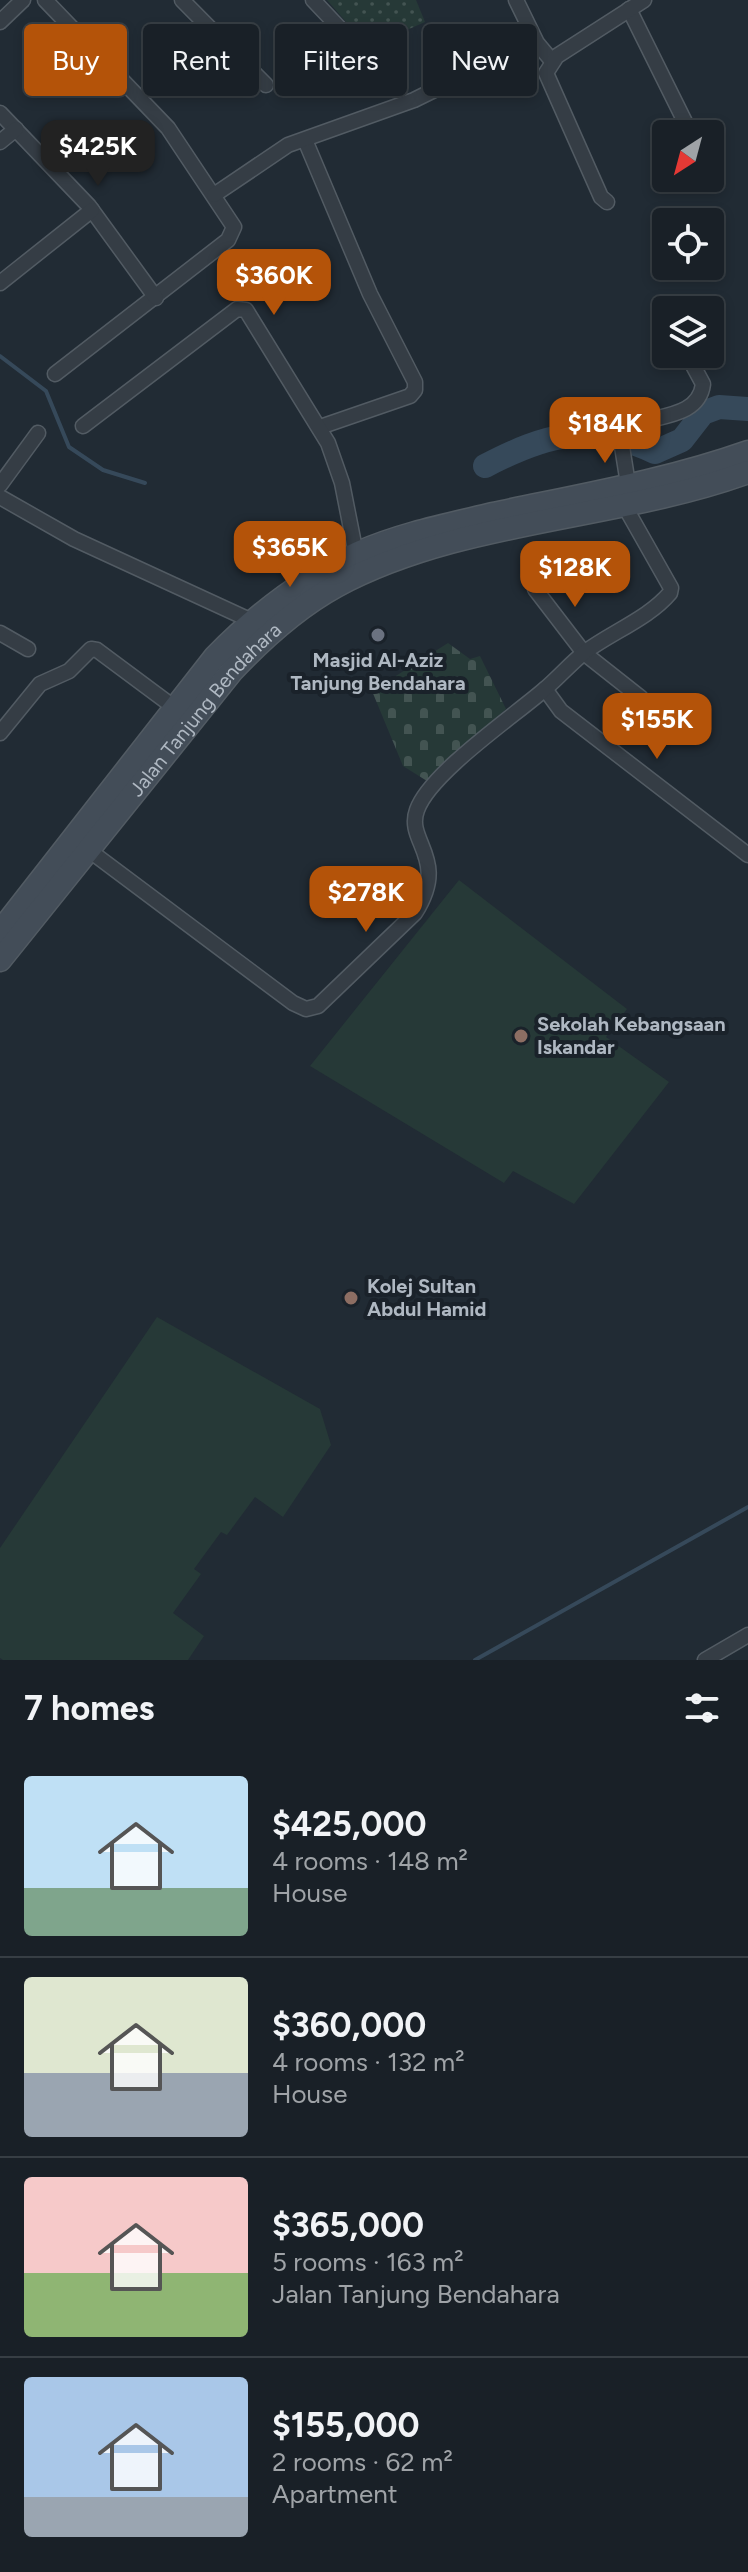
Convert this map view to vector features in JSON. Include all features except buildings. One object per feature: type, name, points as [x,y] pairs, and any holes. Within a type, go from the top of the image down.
[{"type":"main road","name":"Jalan Tanjung Bendahara","points":[[0,960],[232,671],[274,629],[335,586],[387,562],[626,495],[748,452]]},
{"type":"main road","name":"Jalan Tanjung Bendahara","points":[[0,932],[215,657],[252,621],[324,570],[356,554],[432,528],[748,472]]},
{"type":"street","points":[[0,22],[23,0]]},
{"type":"street","points":[[45,0],[168,128],[232,221],[232,235],[156,298],[55,374]]},
{"type":"street","points":[[182,0],[266,85]]},
{"type":"street","points":[[313,0],[336,24]]},
{"type":"street","points":[[516,0],[537,43],[552,61]]},
{"type":"street","points":[[607,202],[601,197],[547,80],[552,61],[644,0]]},
{"type":"street","points":[[629,9],[684,120]]},
{"type":"street","points":[[214,195],[266,157],[423,96]]},
{"type":"street","points":[[0,113],[92,210],[156,298]]},
{"type":"street","points":[[0,142],[16,129]]},
{"type":"street","points":[[305,140],[370,294],[415,382],[415,390],[410,396],[320,427]]},
{"type":"street","points":[[0,283],[92,210]]},
{"type":"street","points":[[83,426],[242,309],[250,314],[320,427],[342,483],[356,554]]},
{"type":"street","points":[[90,851],[293,1003],[306,1009],[318,1006],[415,913],[427,894],[430,873],[416,824],[416,810],[429,792],[488,735],[584,653],[670,593],[671,588],[626,495],[620,437],[626,427],[667,417],[692,403],[703,384],[694,368]]},
{"type":"street","points":[[0,485],[38,433]]},
{"type":"street","points":[[0,497],[74,539],[252,621]]},
{"type":"street","points":[[535,589],[584,653],[641,698]]},
{"type":"street","points":[[0,633],[28,649]]},
{"type":"street","points":[[0,733],[40,684],[69,671],[91,649],[97,650],[175,708]]},
{"type":"street","points":[[545,689],[561,711],[748,855]]},
{"type":"street","points":[[705,1660],[748,1635]]},
{"type":"green space","points":[[327,0],[416,0],[425,22],[407,30],[407,24],[348,24]]},
{"type":"green space","points":[[448,643],[470,659],[480,656],[506,709],[427,781],[403,766],[372,691]]},
{"type":"green space","points":[[459,880],[627,1009],[606,1037],[669,1082],[574,1204],[513,1171],[504,1183],[310,1066]]},
{"type":"green space","points":[[157,1317],[320,1409],[331,1445],[283,1517],[255,1497],[227,1535],[221,1532],[194,1569],[201,1574],[173,1613],[204,1636],[188,1660],[3,1660],[0,1658],[0,1548]]},
{"type":"waterway","points":[[0,356],[46,391],[69,447],[103,470],[145,483]]},
{"type":"waterway","points":[[485,466],[528,446],[568,436],[610,437],[655,452],[682,440],[703,413],[719,407],[748,409]]},
{"type":"waterway","points":[[475,1660],[748,1507]]},
{"type":"place","name":"Masjid Al-Aziz Tanjung Bendahara","points":[[378,635]]},
{"type":"place","name":"Sekolah Kebangsaan Iskandar","points":[[521,1036]]},
{"type":"place","name":"Kolej Sultan Abdul Hamid","points":[[351,1298]]}]
